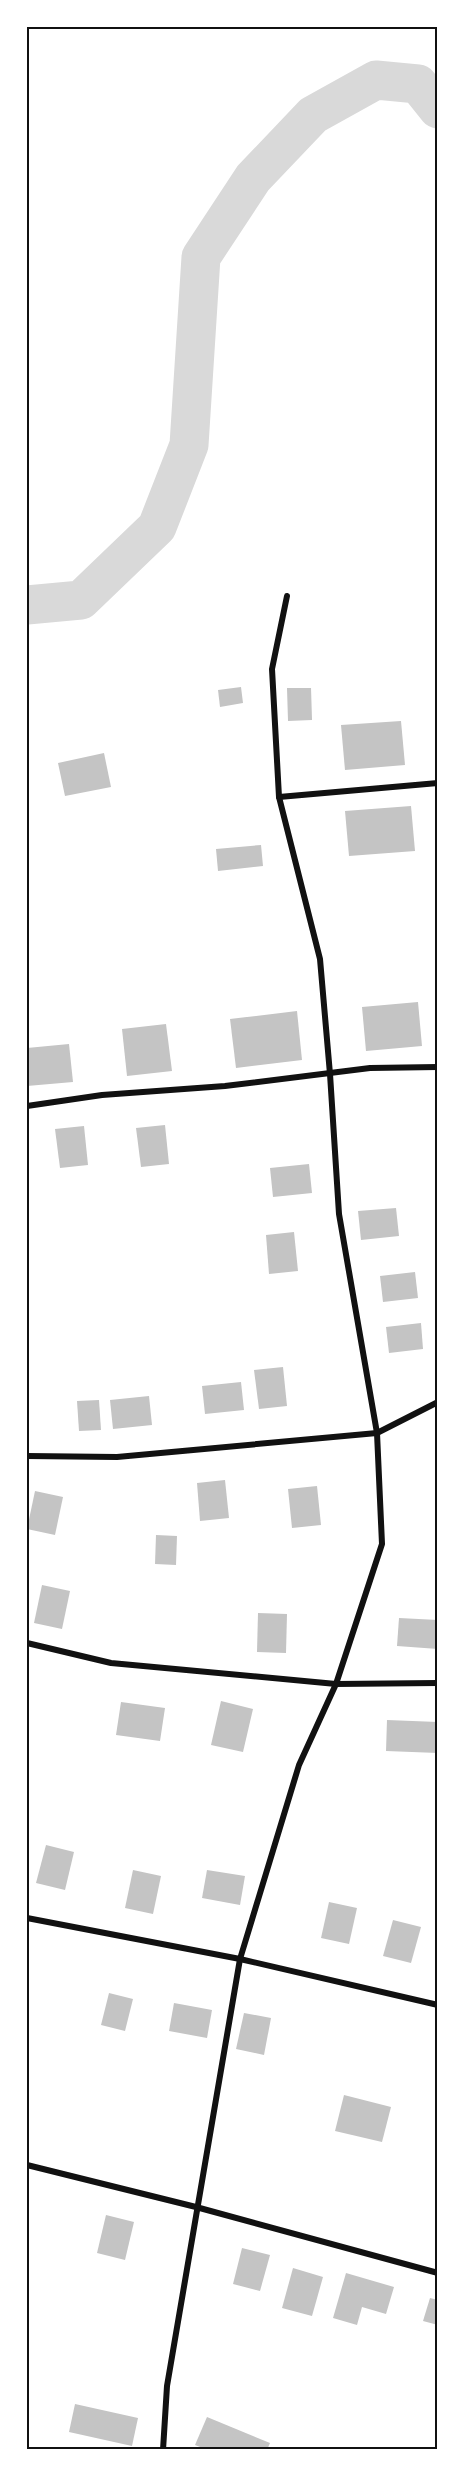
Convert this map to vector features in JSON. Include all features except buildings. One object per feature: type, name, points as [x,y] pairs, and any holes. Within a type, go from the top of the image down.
[{"type":"street","points":[[163,2450],[167,2386],[240,1959],[299,1765],[336,1684],[382,1544],[377,1433],[339,1214],[320,959],[279,797],[272,669],[287,596]]},
{"type":"street","points":[[279,797],[438,783]]},
{"type":"street","points":[[27,1106],[102,1095],[330,1074],[370,1068],[438,1067]]},
{"type":"street","points":[[27,1456],[117,1457],[377,1433],[438,1402]]},
{"type":"street","points":[[27,1643],[111,1663],[336,1684],[438,1683]]},
{"type":"street","points":[[27,1918],[240,1959],[438,2005]]},
{"type":"street","points":[[27,2165],[196,2207],[438,2273]]},
{"type":"waterway","points":[[27,605],[81,600],[157,527],[189,445],[201,257],[253,178],[313,115],[376,80],[418,84],[438,109]]}]
